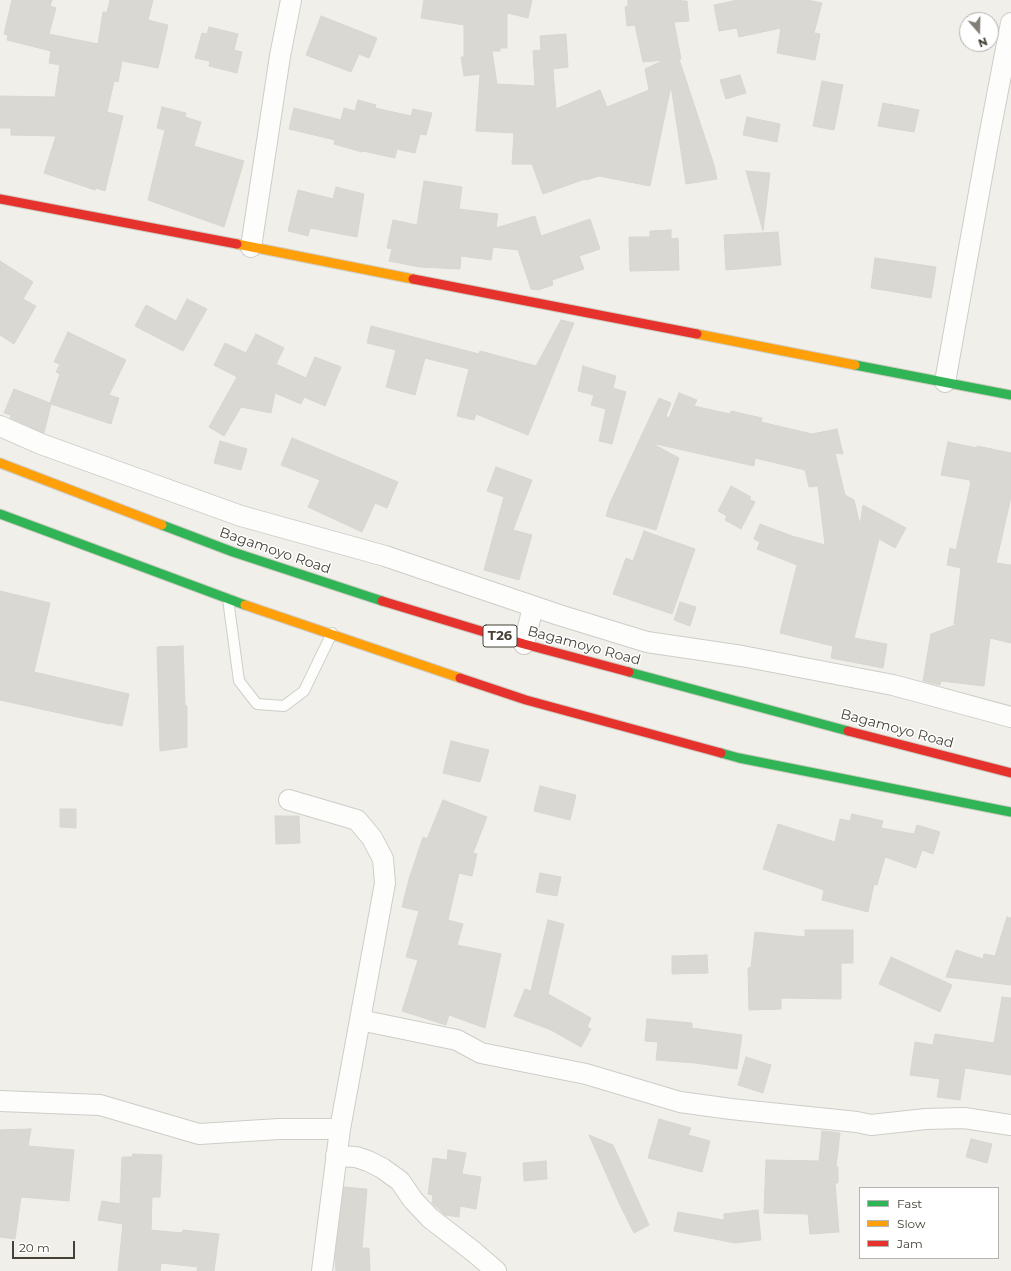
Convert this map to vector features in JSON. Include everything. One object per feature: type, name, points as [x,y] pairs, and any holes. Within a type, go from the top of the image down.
[{"type":"main road","points":[[0,199],[1011,395]]},
{"type":"main road","name":"Bagamoyo Road","points":[[0,463],[233,552],[344,589],[524,644],[1011,773]]},
{"type":"main road","points":[[0,514],[228,599],[526,700],[739,758],[1011,812]]},
{"type":"street","points":[[250,247],[280,56],[291,0]]},
{"type":"street","points":[[945,382],[1011,23]]},
{"type":"street","points":[[0,426],[40,444],[241,516],[385,556],[533,607],[647,642],[742,656],[893,685],[1011,717]]},
{"type":"street","points":[[524,644],[533,607]]},
{"type":"street","points":[[289,800],[356,820],[372,838],[382,859],[385,883],[340,1129],[322,1271]]},
{"type":"street","points":[[360,1020],[457,1040],[481,1053],[586,1074],[680,1102],[730,1110],[857,1122],[871,1125],[926,1119],[964,1118],[1011,1125]]},
{"type":"street","points":[[0,1101],[100,1105],[199,1134],[279,1129],[340,1129]]},
{"type":"street","points":[[336,1156],[356,1157],[368,1161],[391,1175],[400,1182],[413,1200],[430,1218],[496,1271]]},
{"type":"lane","points":[[228,599],[239,681],[257,704],[284,706],[304,691],[332,634]]},
{"type":"building","points":[[12,0],[52,0],[50,6],[56,8],[49,34],[98,44],[103,12],[107,12],[110,0],[153,0],[148,20],[168,25],[158,68],[122,61],[118,82],[114,81],[107,112],[123,116],[105,191],[96,188],[95,190],[44,173],[56,136],[11,135],[11,128],[0,128],[0,96],[55,97],[60,65],[49,63],[51,51],[7,40],[8,35],[4,34]]},
{"type":"building","points":[[424,0],[532,0],[528,18],[507,13],[507,48],[500,48],[500,51],[492,51],[497,84],[535,86],[533,51],[541,50],[540,36],[566,34],[568,67],[553,69],[556,109],[600,90],[607,107],[649,90],[645,69],[664,60],[643,62],[635,25],[627,26],[625,7],[628,6],[628,0],[687,1],[689,21],[674,22],[681,59],[679,59],[714,165],[717,179],[686,184],[671,86],[650,186],[599,176],[585,179],[543,194],[532,164],[512,164],[514,133],[476,131],[480,74],[464,76],[461,57],[464,57],[464,25],[421,18]]},
{"type":"building","points":[[738,0],[807,0],[822,3],[814,33],[820,34],[815,60],[777,53],[781,28],[739,37],[737,28],[719,31],[714,5]]},
{"type":"building","points":[[321,16],[377,38],[369,58],[359,54],[351,72],[306,55]]},
{"type":"building","points":[[209,27],[238,34],[234,50],[242,52],[237,73],[209,66],[210,61],[195,58],[202,33],[207,34]]},
{"type":"building","points":[[740,75],[746,93],[726,99],[720,80]]},
{"type":"building","points":[[822,81],[843,85],[834,130],[813,126]]},
{"type":"building","points":[[358,100],[376,105],[375,108],[411,116],[413,109],[432,113],[426,135],[420,134],[415,153],[397,149],[395,158],[362,152],[334,144],[335,140],[289,129],[294,108],[341,120],[344,108],[355,111]]},
{"type":"building","points":[[883,103],[919,110],[914,132],[878,126]]},
{"type":"building","points":[[162,107],[186,113],[185,117],[201,122],[194,146],[244,161],[224,227],[148,200],[165,130],[157,128]]},
{"type":"building","points":[[747,117],[780,124],[777,142],[743,135]]},
{"type":"building","points":[[746,171],[770,173],[763,231]]},
{"type":"building","points":[[424,181],[462,187],[459,209],[498,214],[496,228],[535,216],[541,236],[590,219],[600,249],[579,256],[584,269],[552,280],[553,285],[538,290],[531,289],[518,250],[493,247],[491,260],[461,256],[460,269],[420,267],[389,261],[392,249],[387,248],[393,220],[417,225]]},
{"type":"building","points":[[336,187],[364,194],[357,237],[310,228],[308,236],[288,231],[298,190],[333,199]]},
{"type":"building","points":[[671,230],[671,239],[678,238],[679,270],[630,271],[629,237],[650,237],[650,231]]},
{"type":"building","points":[[778,232],[781,265],[726,270],[724,235]]},
{"type":"building","points":[[875,258],[936,267],[931,298],[871,288]]},
{"type":"building","points":[[0,261],[33,282],[23,299],[36,306],[14,344],[0,335]]},
{"type":"building","points":[[187,299],[207,309],[183,351],[135,326],[146,305],[176,321]]},
{"type":"building","points":[[561,320],[574,323],[528,435],[476,414],[474,420],[457,416],[469,369],[425,358],[415,395],[386,387],[396,350],[367,343],[371,326],[479,354],[480,351],[536,366]]},
{"type":"building","points":[[68,332],[126,360],[109,395],[119,398],[111,424],[51,404],[44,433],[10,418],[11,415],[4,413],[14,389],[50,403],[60,374],[56,372],[60,364],[54,362]]},
{"type":"building","points":[[256,334],[284,348],[276,364],[306,378],[315,357],[341,367],[325,406],[304,397],[301,404],[275,393],[271,413],[241,407],[224,436],[209,427],[237,377],[214,365],[225,343],[246,353]]},
{"type":"building","points":[[583,366],[616,376],[613,388],[626,392],[612,444],[599,441],[606,409],[591,405],[594,395],[578,391]]},
{"type":"building","points":[[679,393],[697,400],[694,406],[730,414],[731,411],[762,418],[761,422],[812,434],[837,429],[843,454],[835,453],[845,495],[854,500],[860,525],[863,505],[906,528],[895,548],[879,539],[854,638],[887,644],[883,668],[831,658],[833,646],[780,633],[797,565],[757,549],[760,542],[754,539],[760,524],[792,536],[825,545],[818,486],[809,487],[805,470],[755,458],[754,466],[656,444],[655,445],[679,458],[656,530],[606,516],[610,503],[659,398],[671,403],[666,416],[669,418]]},
{"type":"building","points":[[292,438],[398,482],[387,508],[375,503],[362,532],[308,507],[320,480],[281,465]]},
{"type":"building","points":[[220,441],[247,449],[241,470],[214,463]]},
{"type":"building","points":[[948,442],[1011,453],[1011,497],[996,563],[1011,565],[1011,643],[990,638],[984,686],[941,681],[940,685],[923,681],[931,634],[958,624],[954,624],[961,568],[947,565],[950,548],[956,550],[971,482],[970,480],[941,475]]},
{"type":"building","points":[[496,467],[532,480],[513,530],[532,535],[519,580],[484,570],[504,497],[487,491]]},
{"type":"building","points":[[731,486],[751,497],[749,499],[755,502],[741,529],[725,520],[727,516],[718,511]]},
{"type":"building","points":[[644,531],[695,549],[672,614],[613,594],[626,558],[633,561]]},
{"type":"building","points":[[0,591],[50,603],[34,672],[129,694],[122,726],[0,700]]},
{"type":"building","points":[[680,602],[696,607],[690,626],[674,620]]},
{"type":"building","points":[[183,646],[185,706],[187,706],[187,747],[160,751],[157,647]]},
{"type":"building","points":[[451,741],[489,750],[480,782],[443,773]]},
{"type":"building","points":[[540,786],[576,795],[570,820],[534,811]]},
{"type":"building","points":[[443,800],[487,817],[473,853],[477,854],[472,876],[459,873],[448,920],[463,924],[457,945],[501,954],[485,1028],[449,1015],[446,1025],[402,1011],[418,960],[406,957],[419,911],[402,907],[409,879],[423,837],[427,839]]},
{"type":"building","points":[[60,809],[76,809],[76,828],[60,827]]},
{"type":"building","points":[[852,814],[883,821],[881,828],[914,834],[917,825],[940,832],[933,854],[922,850],[916,868],[885,857],[877,885],[874,884],[868,912],[822,900],[824,890],[763,869],[778,824],[835,842],[840,819],[850,821]]},
{"type":"building","points":[[275,816],[299,816],[300,843],[276,844]]},
{"type":"building","points":[[540,873],[561,877],[557,896],[536,892]]},
{"type":"building","points":[[1007,917],[1011,918],[1011,985],[946,977],[956,950],[983,959],[984,954],[995,956]]},
{"type":"building","points":[[548,920],[564,924],[548,994],[591,1018],[587,1027],[591,1029],[581,1047],[551,1030],[514,1016],[525,989],[531,991]]},
{"type":"building","points":[[805,930],[853,930],[853,963],[841,963],[841,999],[781,998],[781,1009],[749,1010],[748,968],[751,967],[755,932],[805,937]]},
{"type":"building","points":[[707,955],[708,973],[672,974],[672,956]]},
{"type":"building","points":[[891,957],[952,985],[940,1012],[879,984]]},
{"type":"building","points":[[1002,997],[1011,998],[1011,1075],[965,1068],[960,1100],[937,1097],[940,1079],[910,1075],[915,1042],[933,1045],[935,1034],[994,1043]]},
{"type":"building","points":[[647,1019],[692,1023],[692,1028],[742,1035],[737,1069],[695,1063],[656,1060],[658,1042],[645,1041]]},
{"type":"building","points":[[746,1057],[771,1065],[763,1093],[738,1085]]},
{"type":"building","points":[[659,1119],[691,1128],[688,1135],[710,1141],[702,1172],[648,1158]]},
{"type":"building","points":[[31,1129],[28,1146],[74,1150],[69,1201],[21,1197],[15,1239],[0,1237],[0,1130]]},
{"type":"building","points":[[822,1131],[840,1133],[836,1167],[838,1167],[838,1183],[835,1183],[839,1232],[810,1234],[808,1214],[764,1213],[766,1160],[819,1161]]},
{"type":"building","points":[[589,1135],[613,1145],[649,1225],[634,1233]]},
{"type":"building","points":[[971,1139],[992,1144],[987,1163],[966,1157]]},
{"type":"building","points":[[448,1150],[466,1153],[462,1174],[481,1177],[476,1209],[460,1206],[459,1217],[445,1215],[432,1203],[433,1195],[428,1194],[433,1158],[447,1160]]},
{"type":"building","points":[[133,1154],[162,1155],[160,1197],[152,1197],[151,1230],[182,1233],[183,1230],[219,1234],[214,1271],[197,1271],[198,1267],[161,1263],[160,1271],[118,1271],[123,1224],[98,1220],[102,1201],[120,1204],[122,1157],[132,1157]]},
{"type":"building","points":[[546,1161],[547,1179],[524,1181],[523,1163]]},
{"type":"building","points":[[344,1187],[367,1189],[362,1248],[369,1248],[370,1271],[336,1271],[335,1258]]},
{"type":"building","points":[[758,1210],[761,1240],[735,1243],[674,1231],[678,1212],[724,1220],[724,1214]]},
{"type":"traffic: fast","points":[[855,365],[1011,395]]},
{"type":"traffic: fast","points":[[0,514],[245,605]]},
{"type":"traffic: fast","points":[[162,525],[233,552],[382,601]]},
{"type":"traffic: fast","points":[[629,672],[848,731]]},
{"type":"traffic: fast","points":[[721,753],[739,758],[1011,812]]},
{"type":"traffic: slow","points":[[237,244],[413,279]]},
{"type":"traffic: slow","points":[[697,334],[855,365]]},
{"type":"traffic: slow","points":[[0,463],[162,525]]},
{"type":"traffic: slow","points":[[245,605],[460,678]]},
{"type":"traffic: jam","points":[[0,199],[237,244]]},
{"type":"traffic: jam","points":[[413,279],[697,334]]},
{"type":"traffic: jam","points":[[382,601],[524,644],[629,672]]},
{"type":"traffic: jam","points":[[460,678],[526,700],[721,753]]},
{"type":"traffic: jam","points":[[848,731],[1011,773]]}]
